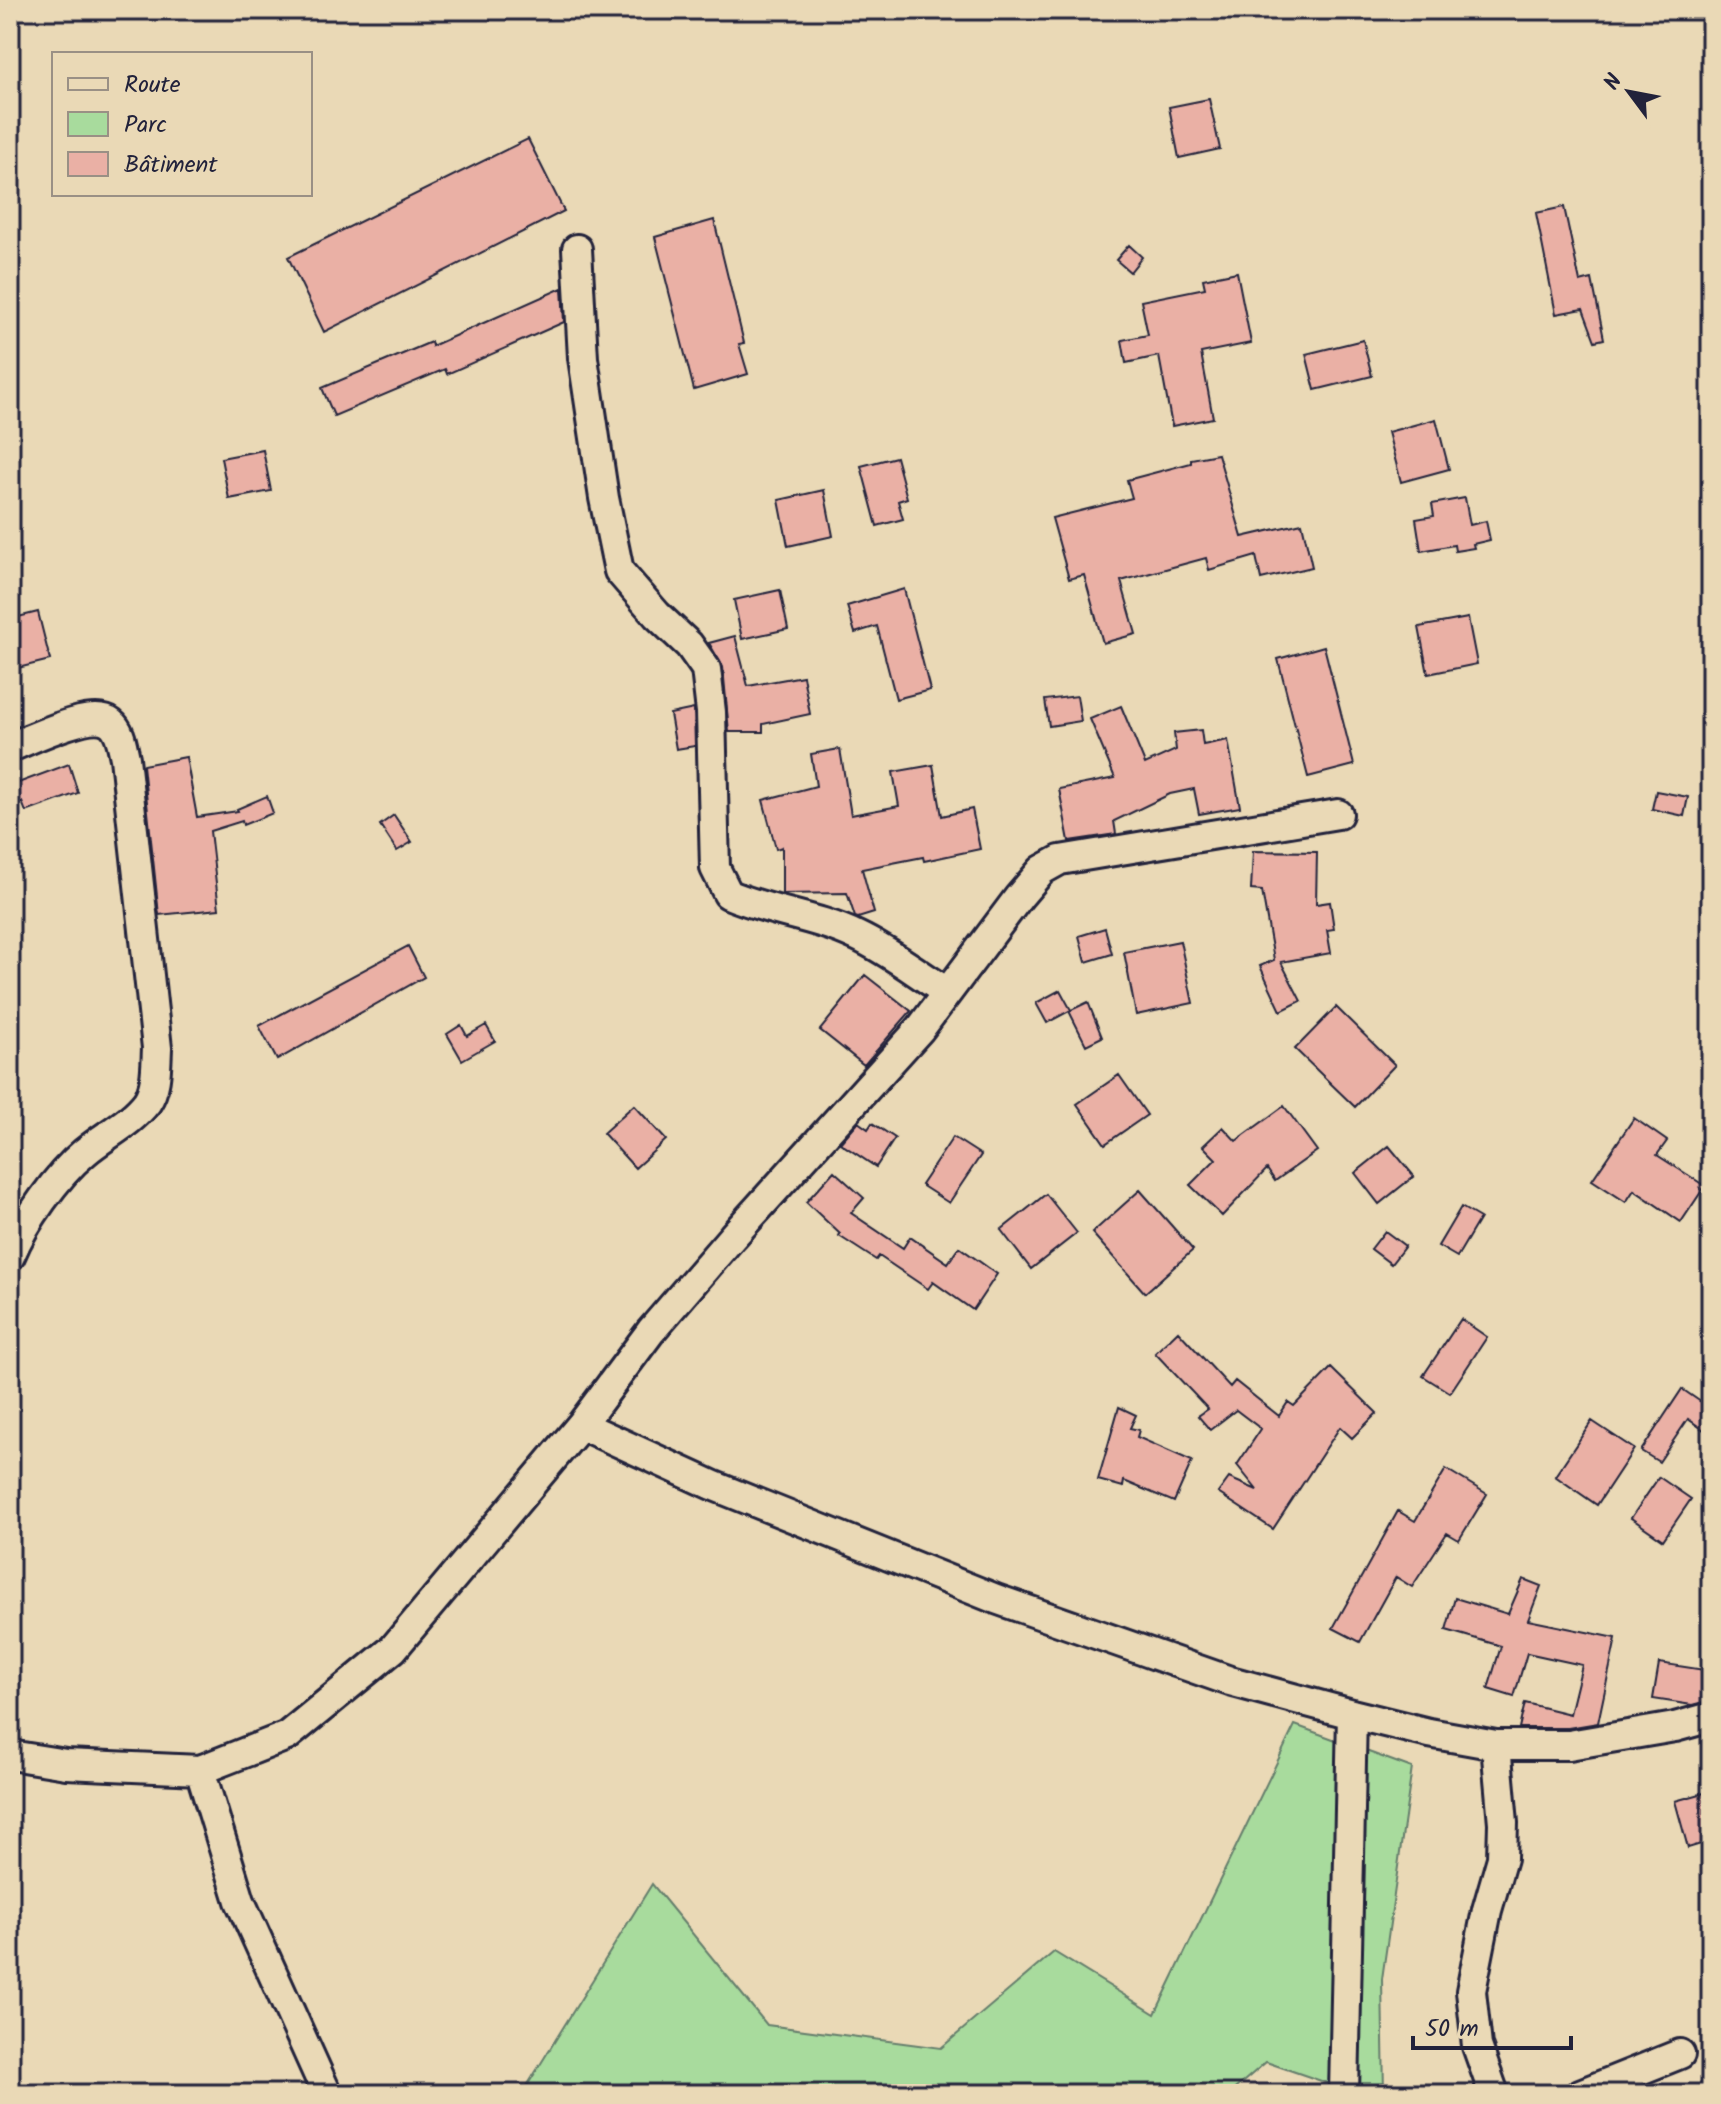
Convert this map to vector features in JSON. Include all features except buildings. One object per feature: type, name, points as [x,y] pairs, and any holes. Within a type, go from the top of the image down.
[{"type":"street","points":[[577,249],[583,358],[619,571],[657,615],[689,645],[706,669],[711,712],[715,868],[728,894],[756,906],[858,936],[947,992]]},
{"type":"street","points":[[10,747],[85,719],[111,723],[120,734],[132,813],[157,1048],[155,1080],[148,1100],[130,1118],[83,1153],[49,1193],[10,1256]]},
{"type":"street","points":[[10,1755],[66,1764],[200,1770],[287,1736],[393,1649],[581,1425],[651,1331],[920,1029],[1042,870],[1060,860],[1338,814]]},
{"type":"street","points":[[581,1425],[712,1485],[996,1599],[1230,1681],[1352,1714],[1496,1745],[1569,1745],[1675,1727],[1711,1717]]},
{"type":"street","points":[[1344,2094],[1352,1714]]},
{"type":"street","points":[[1494,2094],[1477,2046],[1471,1991],[1487,1910],[1502,1858],[1503,1823],[1496,1745]]},
{"type":"street","points":[[200,1770],[240,1901],[327,2094]]},
{"type":"street","points":[[1580,2094],[1680,2054]]},
{"type":"green space","points":[[1295,1725],[1412,1768],[1382,1979],[1384,2094],[1359,2094],[1266,2062],[1229,2094],[522,2094],[652,1884],[767,2025],[941,2048],[1054,1952],[1155,2014]]}]
